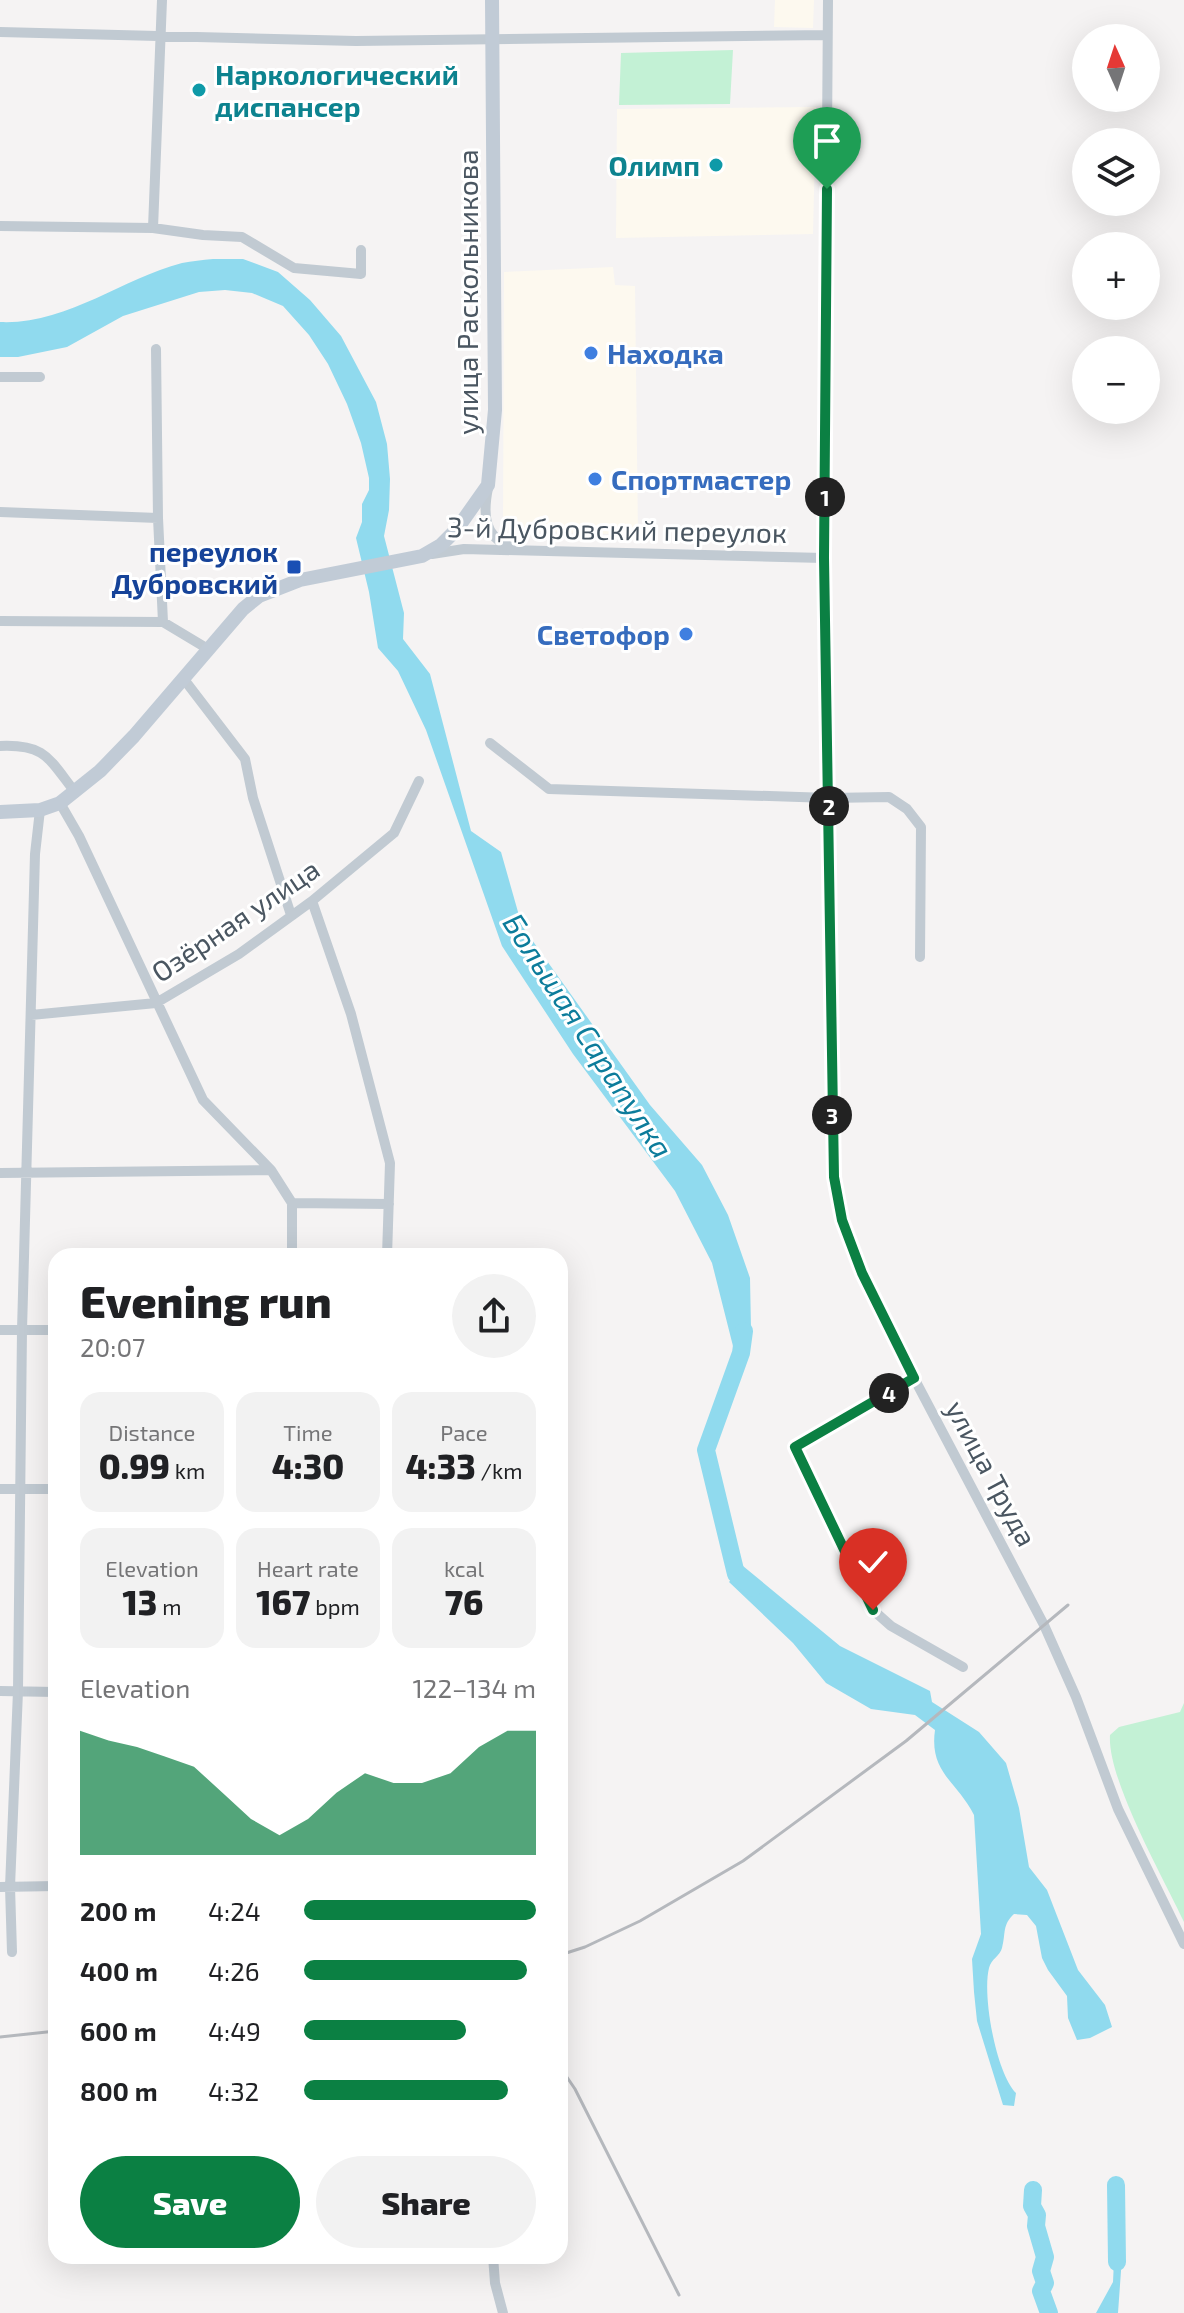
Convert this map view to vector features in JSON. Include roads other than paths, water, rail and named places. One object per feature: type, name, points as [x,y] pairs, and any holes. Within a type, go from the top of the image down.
[{"type":"main road","name":"улица Раскольникова","points":[[416,557],[441,545],[457,529],[488,485],[493,451],[492,0]]},
{"type":"main road","points":[[0,812],[40,810],[60,803],[75,792],[126,745],[243,609],[259,596],[300,580],[416,557]]},
{"type":"street","points":[[153,228],[162,0]]},
{"type":"street","name":"улица Труда","points":[[828,0],[824,558],[834,1177],[842,1220],[862,1273],[1044,1625],[1076,1697],[1118,1809],[1184,1944]]},
{"type":"street","points":[[0,32],[356,41],[827,35]]},
{"type":"street","points":[[0,226],[153,228],[242,237],[294,268],[361,274],[361,250]]},
{"type":"street","points":[[156,349],[163,622]]},
{"type":"street","points":[[0,377],[40,377]]},
{"type":"street","points":[[488,485],[483,510],[488,528],[506,546],[520,550]]},
{"type":"street","points":[[0,512],[158,518]]},
{"type":"street","name":"3-й Дубровский переулок","points":[[416,557],[464,549],[824,558]]},
{"type":"street","points":[[0,621],[163,622],[208,649]]},
{"type":"street","points":[[183,678],[245,759],[253,798],[291,915]]},
{"type":"street","points":[[490,743],[549,789],[829,798],[889,797],[907,809],[921,827],[920,957]]},
{"type":"street","points":[[0,746],[34,748],[47,755],[75,792]]},
{"type":"street","name":"Озёрная улица","points":[[31,1015],[156,1003],[239,954],[312,901],[394,833],[419,781]]},
{"type":"street","points":[[60,803],[79,836],[203,1100],[271,1170],[292,1203],[292,1248]]},
{"type":"street","points":[[12,1952],[5,1887],[18,1691],[22,1330],[35,854],[40,810]]},
{"type":"street","points":[[312,901],[351,1014],[390,1163],[387,1248]]},
{"type":"street","points":[[0,1173],[271,1170]]},
{"type":"street","points":[[292,1203],[389,1204]]},
{"type":"street","points":[[0,1330],[48,1330]]},
{"type":"street","points":[[914,1378],[795,1447],[873,1610],[891,1626],[963,1667]]},
{"type":"street","points":[[0,1489],[48,1489]]},
{"type":"street","points":[[0,1691],[48,1692]]},
{"type":"street","points":[[5,1887],[48,1886]]},
{"type":"street","points":[[494,2264],[503,2313]]},
{"type":"water","points":[[213,259],[243,259],[278,272],[310,300],[341,336],[376,402],[387,444],[390,479],[384,536],[404,613],[403,639],[430,674],[471,831],[501,852],[522,926],[650,1105],[702,1165],[728,1215],[750,1278],[751,1329],[744,1354],[734,1350],[712,1263],[675,1191],[573,1054],[502,946],[426,730],[398,671],[378,648],[356,538],[362,522],[362,504],[369,490],[369,478],[347,404],[328,364],[309,335],[283,306],[252,293],[225,290],[199,292],[123,316],[67,347],[18,357],[0,357],[0,322],[48,316],[159,270]]},
{"type":"water","points":[[743,1566],[840,1646],[930,1691],[932,1702],[979,1732],[1006,1763],[1019,1808],[1029,1867],[1047,1890],[1078,1970],[1105,2005],[1112,2027],[1090,2038],[1077,2040],[1068,2018],[1067,1996],[1042,1958],[1036,1926],[1027,1915],[1014,1914],[1006,1926],[1001,1951],[990,1965],[987,1996],[992,2033],[1002,2069],[1016,2093],[1014,2106],[1003,2105],[977,2021],[972,1959],[981,1934],[974,1815],[940,1767],[934,1745],[935,1730],[915,1715],[871,1709],[826,1683],[793,1643],[729,1582]]},
{"type":"water","points":[[1120,2236],[1118,2313],[1096,2313],[1113,2282],[1115,2239]]},
{"type":"waterway","name":"Большая Сарапулка","points":[[744,1331],[741,1353],[706,1450],[736,1574],[753,1588]]},
{"type":"waterway","name":"Большая Сарапулка","points":[[1116,2185],[1117,2262]]},
{"type":"waterway","name":"Большая Сарапулка","points":[[1033,2190],[1032,2206],[1037,2215],[1036,2226],[1045,2257],[1041,2271],[1045,2283],[1041,2291],[1049,2313]]},
{"type":"railway","points":[[568,1952],[640,1921],[743,1861],[906,1741],[1068,1605]]},
{"type":"railway","points":[[0,2037],[48,2032]]},
{"type":"railway","points":[[568,2079],[679,2295]]},
{"type":"place","name":"Наркологический диспансер","points":[[199,90]]},
{"type":"place","name":"Олимп","points":[[716,165]]},
{"type":"place","name":"Находка","points":[[591,353]]},
{"type":"place","name":"Спортмастер","points":[[595,479]]},
{"type":"place","name":"переулок Дубровский","points":[[294,567]]},
{"type":"place","name":"Светофор","points":[[686,634]]}]
